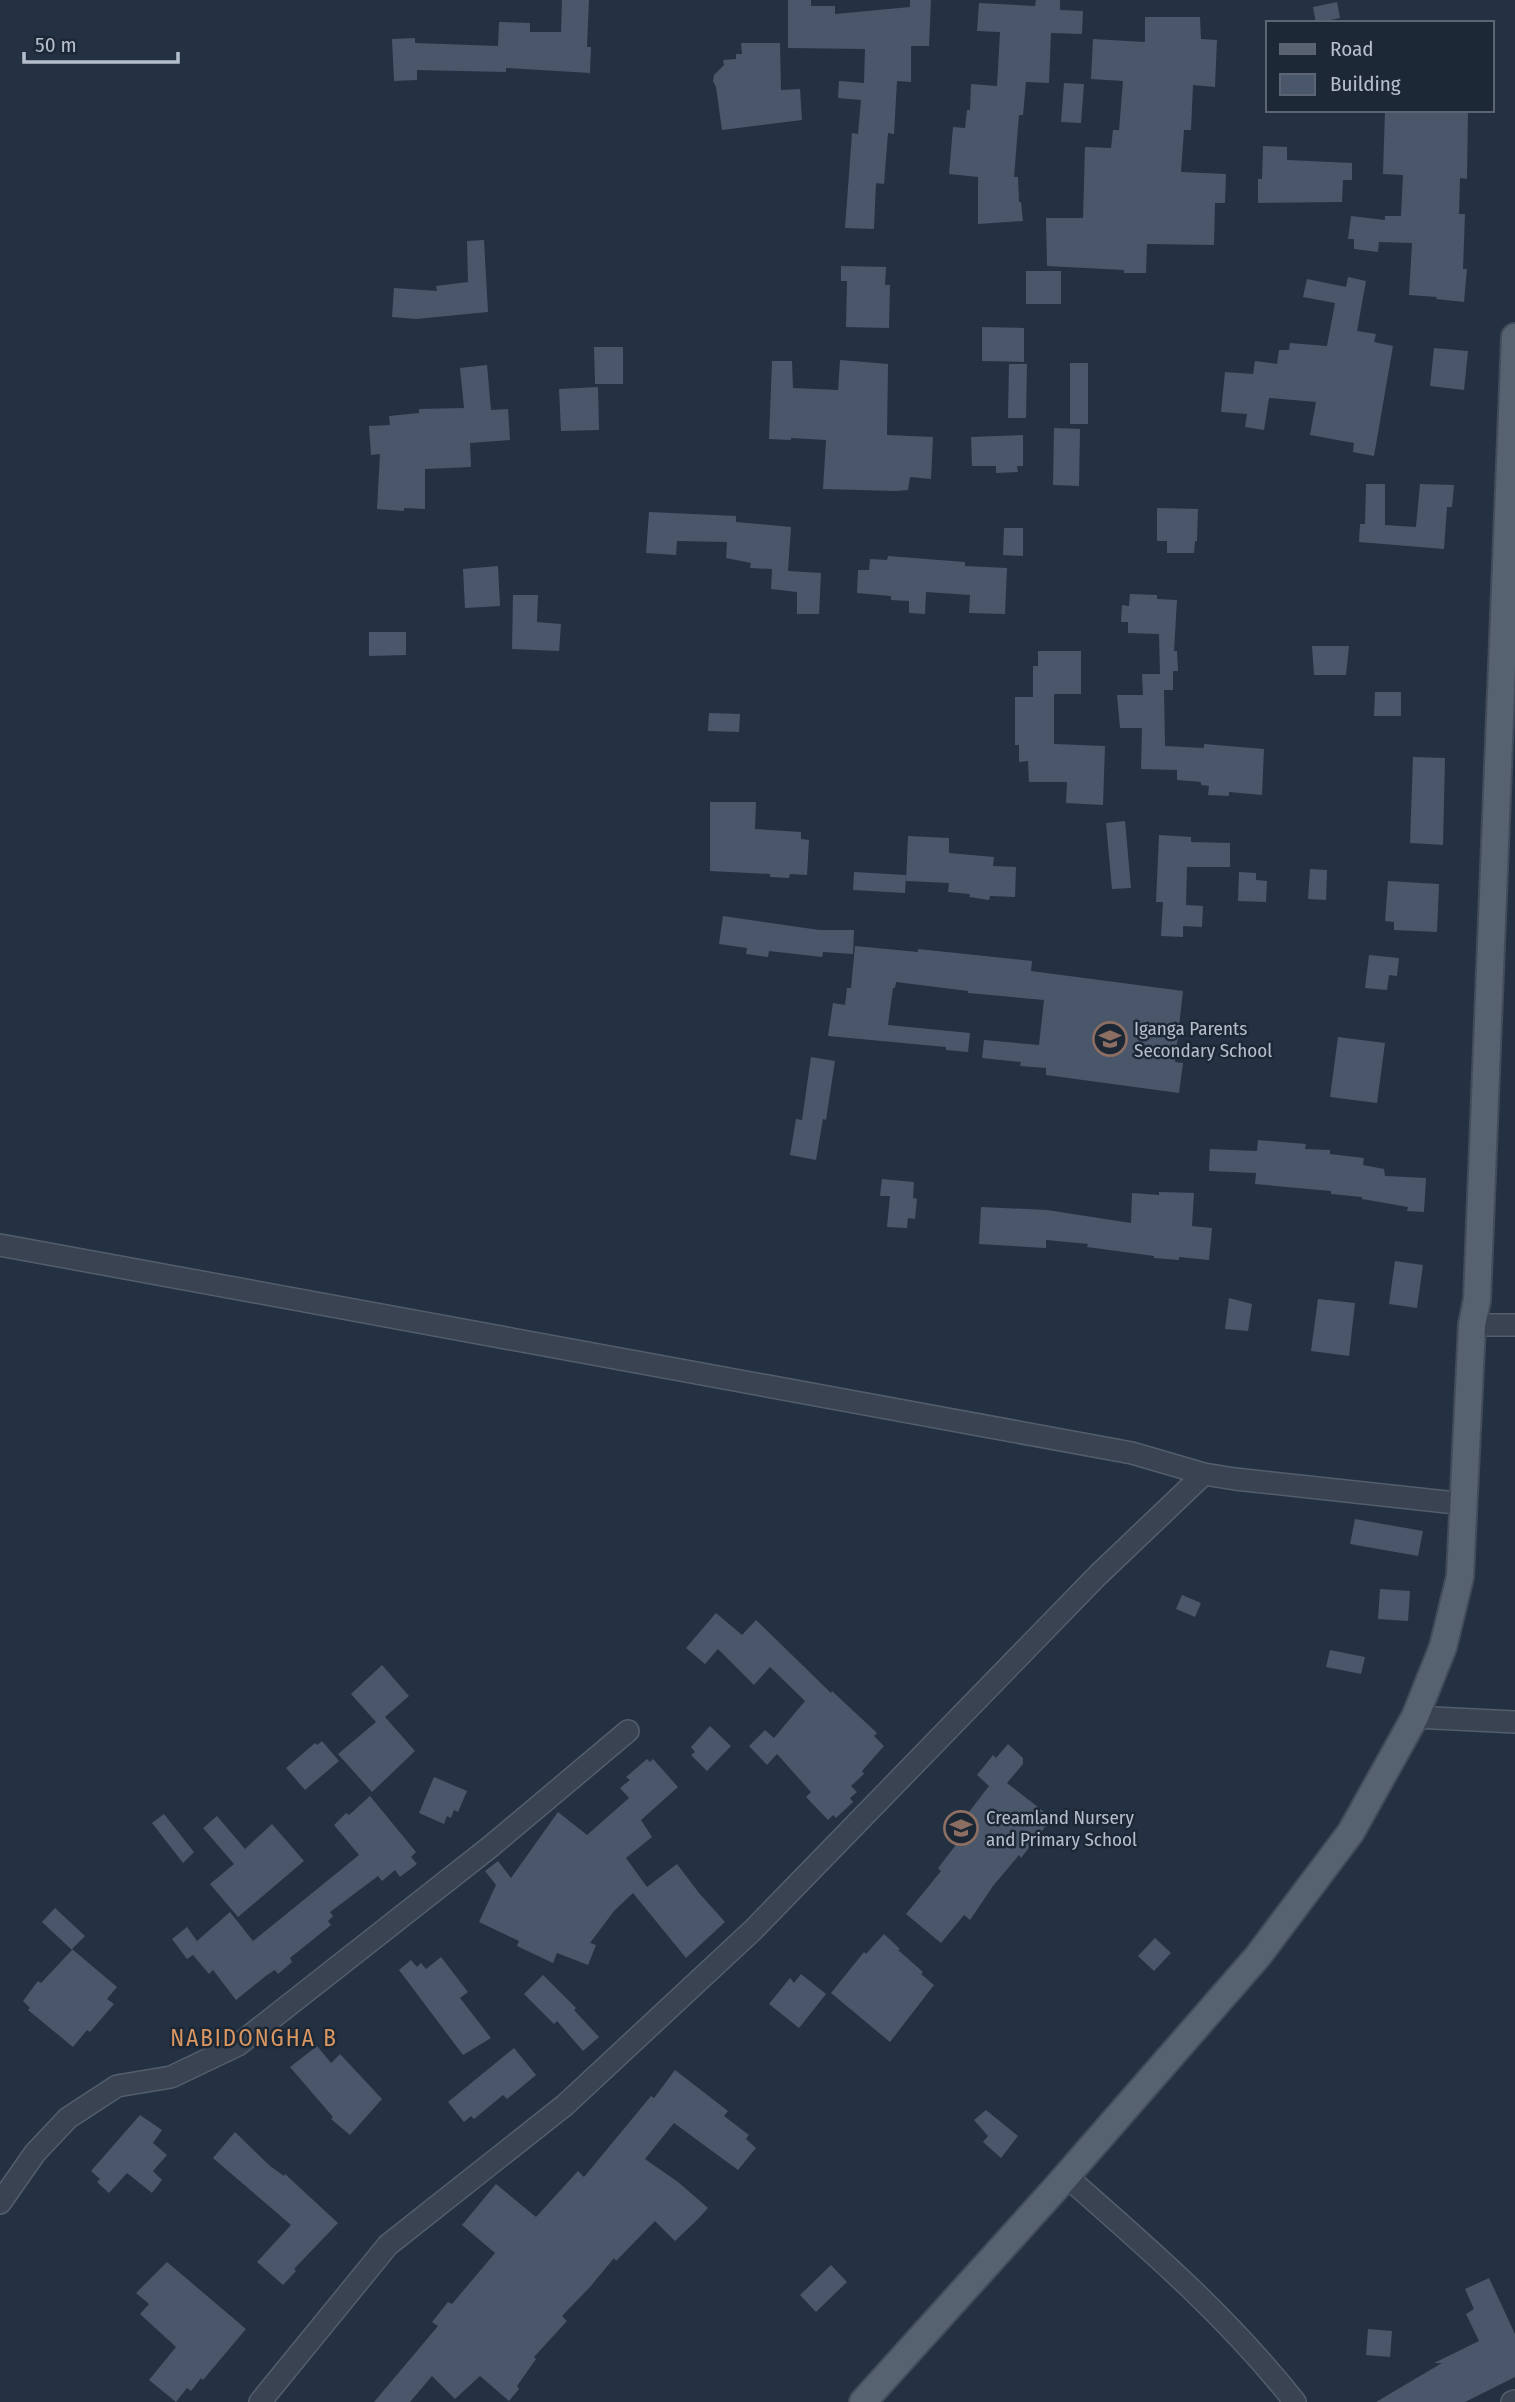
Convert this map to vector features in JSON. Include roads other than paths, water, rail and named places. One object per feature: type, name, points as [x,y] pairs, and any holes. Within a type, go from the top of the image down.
[{"type":"main road","points":[[863,2402],[1066,2176],[1258,1956],[1351,1832],[1415,1717],[1443,1647],[1460,1577],[1472,1325],[1478,1286],[1515,337]]},
{"type":"street","points":[[0,1245],[1132,1453],[1204,1474],[1465,1504]]},
{"type":"street","points":[[1472,1325],[1515,1325]]},
{"type":"street","points":[[260,2402],[388,2245],[565,2105],[753,1930],[1098,1575],[1204,1474]]},
{"type":"street","points":[[1415,1717],[1515,1722]]},
{"type":"street","points":[[0,2203],[35,2152],[68,2118],[117,2086],[171,2077],[238,2045],[490,1847],[628,1731]]},
{"type":"street","points":[[1066,2176],[1165,2263],[1259,2357],[1295,2402]]},
{"type":"place","name":"Iganga Parents Secondary School","points":[[1110,1039]]},
{"type":"place","name":"Creamland Nursery and Primary School","points":[[961,1828]]},
{"type":"district","name":"NABIDONGHA B","points":[[254,2038]]}]
